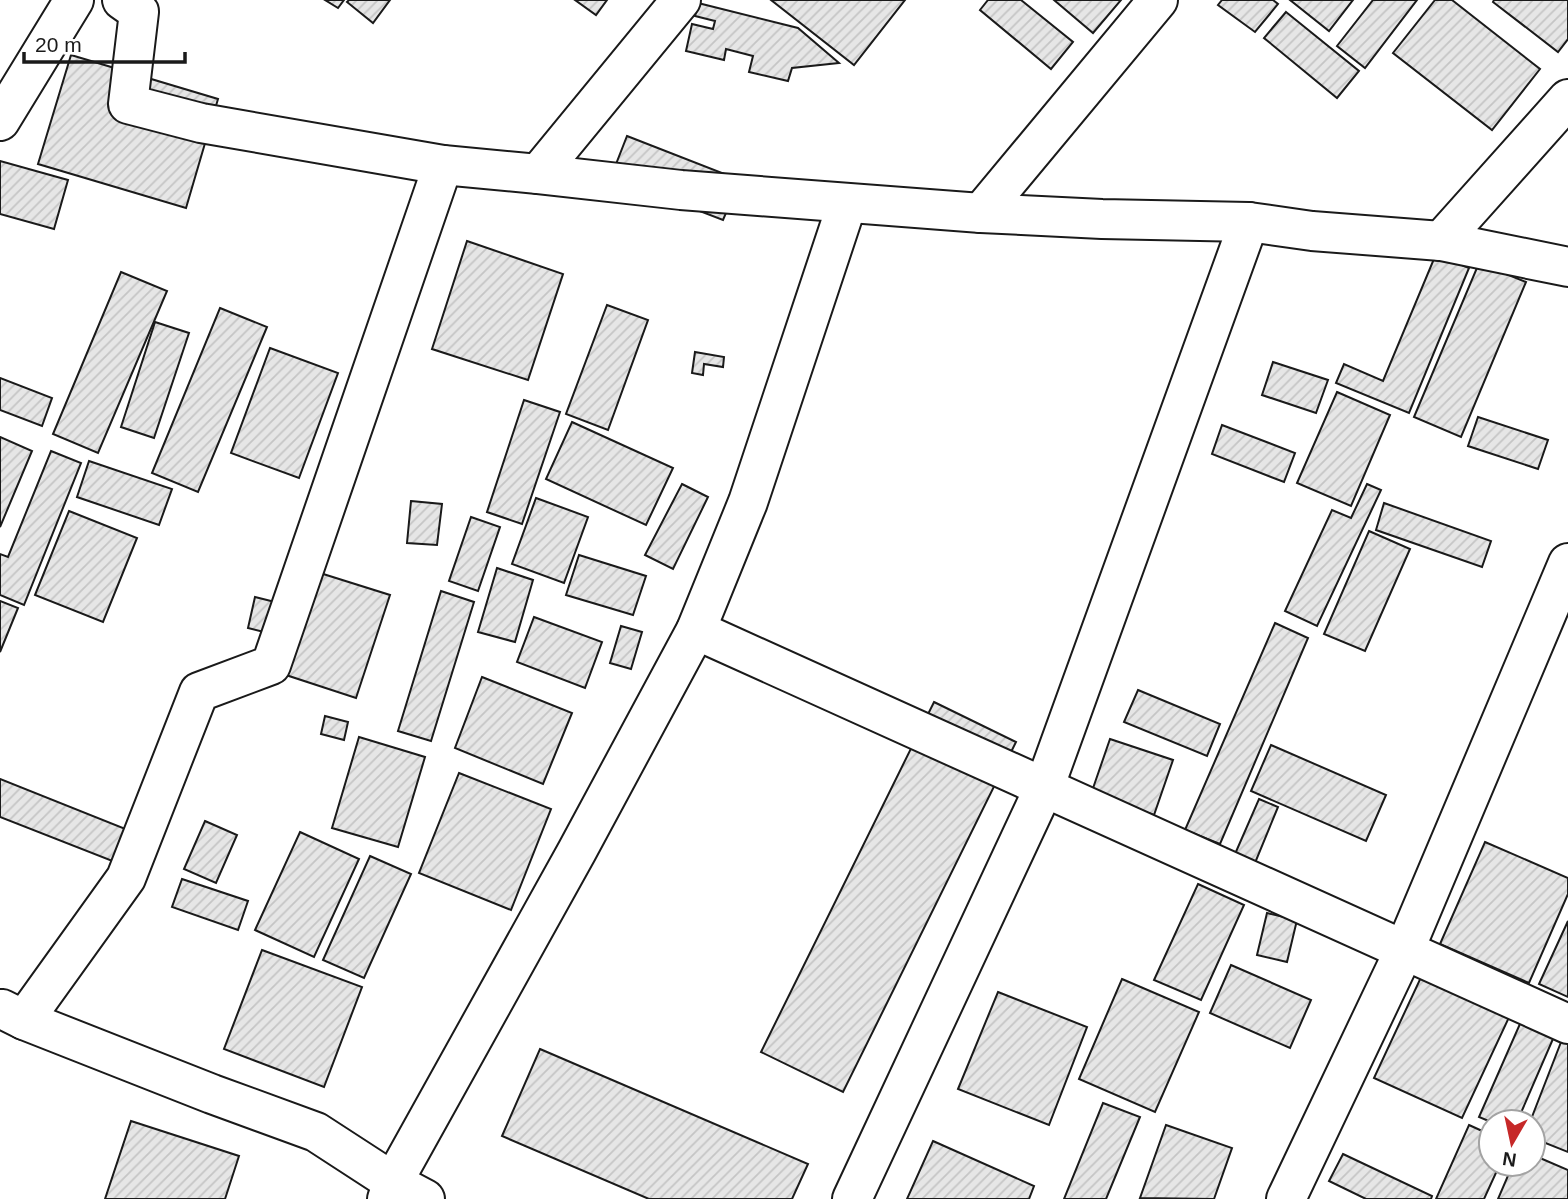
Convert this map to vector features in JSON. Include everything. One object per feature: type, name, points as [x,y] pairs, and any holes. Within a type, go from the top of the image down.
[{"type":"street","points":[[0,121],[74,0]]},
{"type":"street","points":[[122,0],[139,12],[128,104],[201,123],[443,165],[846,204],[1102,219],[1249,222],[1312,231],[1441,241],[1568,267]]},
{"type":"street","points":[[538,174],[681,0]]},
{"type":"street","points":[[981,213],[1158,0]]},
{"type":"street","points":[[1441,241],[1568,99]]},
{"type":"street","points":[[443,165],[271,664],[199,692],[127,878],[12,1014],[212,1094],[316,1132],[402,1193],[577,851],[696,631],[748,502],[846,204]]},
{"type":"street","points":[[852,1199],[1044,788],[1249,222]]},
{"type":"street","points":[[1286,1199],[1404,951],[1568,563]]},
{"type":"street","points":[[696,631],[1568,1024]]},
{"type":"building","points":[[325,0],[344,0],[338,8]]},
{"type":"building","points":[[390,0],[373,23],[347,2]]},
{"type":"building","points":[[575,0],[607,0],[596,15]]},
{"type":"building","points":[[771,0],[905,0],[854,65]]},
{"type":"building","points":[[988,0],[1021,0],[1073,42],[1051,69],[980,10]]},
{"type":"building","points":[[1054,0],[1121,0],[1093,33]]},
{"type":"building","points":[[1222,0],[1273,0],[1278,4],[1255,32],[1218,5]]},
{"type":"building","points":[[1290,0],[1353,0],[1329,31]]},
{"type":"building","points":[[1373,0],[1417,0],[1365,68],[1337,46]]},
{"type":"building","points":[[1435,0],[1452,0],[1540,69],[1492,130],[1393,53]]},
{"type":"building","points":[[1568,0],[1568,39],[1558,52],[1493,2]]},
{"type":"building","points":[[698,3],[798,28],[839,63],[792,68],[788,81],[749,72],[753,56],[726,49],[724,60],[686,51],[692,24],[713,29],[715,21],[695,16]]},
{"type":"building","points":[[1286,12],[1359,71],[1337,98],[1264,38]]},
{"type":"building","points":[[71,55],[218,99],[186,208],[38,164]]},
{"type":"building","points":[[627,136],[740,180],[723,220],[611,177]]},
{"type":"building","points":[[0,161],[68,180],[54,229],[0,214]]},
{"type":"building","points":[[467,241],[563,274],[528,380],[432,349]]},
{"type":"building","points":[[1436,254],[1469,268],[1409,413],[1336,383],[1344,364],[1383,381]]},
{"type":"building","points":[[1479,263],[1526,282],[1461,437],[1414,417]]},
{"type":"building","points":[[121,272],[167,291],[98,453],[53,434]]},
{"type":"building","points":[[607,305],[648,320],[608,430],[566,414]]},
{"type":"building","points":[[220,308],[267,327],[198,492],[152,473]]},
{"type":"building","points":[[155,322],[189,333],[154,438],[121,427]]},
{"type":"building","points":[[270,348],[338,373],[299,478],[231,453]]},
{"type":"building","points":[[695,352],[724,357],[723,367],[704,364],[703,375],[692,373]]},
{"type":"building","points":[[1273,362],[1328,380],[1316,413],[1262,395]]},
{"type":"building","points":[[0,378],[52,398],[42,426],[0,410]]},
{"type":"building","points":[[1337,392],[1390,415],[1351,506],[1297,483]]},
{"type":"building","points":[[524,400],[560,412],[522,524],[487,512]]},
{"type":"building","points":[[1478,417],[1548,440],[1538,469],[1468,446]]},
{"type":"building","points":[[572,422],[673,468],[646,525],[546,479]]},
{"type":"building","points":[[1222,425],[1295,453],[1284,482],[1212,454]]},
{"type":"building","points":[[0,437],[32,451],[0,527]]},
{"type":"building","points":[[51,451],[81,463],[24,605],[0,595],[0,554],[8,557]]},
{"type":"building","points":[[89,461],[172,489],[159,525],[77,497]]},
{"type":"building","points":[[682,484],[708,497],[673,569],[645,555]]},
{"type":"building","points":[[1367,484],[1381,490],[1317,626],[1285,611],[1332,510],[1351,518]]},
{"type":"building","points":[[536,498],[588,517],[564,583],[512,564]]},
{"type":"building","points":[[411,501],[442,504],[437,545],[407,543]]},
{"type":"building","points":[[1384,503],[1491,541],[1482,567],[1376,530]]},
{"type":"building","points":[[69,511],[137,538],[103,622],[35,595]]},
{"type":"building","points":[[471,517],[500,527],[478,591],[449,581]]},
{"type":"building","points":[[1369,531],[1410,549],[1365,651],[1324,634]]},
{"type":"building","points":[[579,555],[646,576],[633,615],[566,595]]},
{"type":"building","points":[[497,568],[533,580],[515,642],[478,632]]},
{"type":"building","points":[[320,573],[390,595],[356,698],[286,675]]},
{"type":"building","points":[[441,591],[474,602],[431,741],[398,731]]},
{"type":"building","points":[[255,597],[275,602],[268,633],[248,628]]},
{"type":"building","points":[[0,601],[18,608],[0,652]]},
{"type":"building","points":[[534,617],[602,642],[585,688],[517,662]]},
{"type":"building","points":[[1275,623],[1308,638],[1220,844],[1185,830]]},
{"type":"building","points":[[621,626],[642,632],[631,669],[610,663]]},
{"type":"building","points":[[482,677],[572,713],[543,784],[455,748]]},
{"type":"building","points":[[1138,690],[1220,724],[1207,756],[1124,722]]},
{"type":"building","points":[[934,702],[1016,742],[843,1092],[761,1052]]},
{"type":"building","points":[[325,716],[348,722],[344,740],[321,734]]},
{"type":"building","points":[[359,737],[425,757],[398,847],[332,828]]},
{"type":"building","points":[[1110,739],[1173,760],[1154,815],[1091,794]]},
{"type":"building","points":[[1271,745],[1386,795],[1366,841],[1251,791]]},
{"type":"building","points":[[459,773],[551,809],[511,910],[419,873]]},
{"type":"building","points":[[0,779],[133,832],[120,864],[0,817]]},
{"type":"building","points":[[1259,799],[1278,807],[1255,863],[1235,854]]},
{"type":"building","points":[[205,821],[237,835],[216,883],[184,869]]},
{"type":"building","points":[[300,832],[359,859],[314,957],[255,930]]},
{"type":"building","points":[[1485,842],[1568,878],[1568,894],[1529,983],[1440,944]]},
{"type":"building","points":[[370,856],[411,874],[364,978],[323,960]]},
{"type":"building","points":[[182,879],[248,901],[238,930],[172,907]]},
{"type":"building","points":[[1198,884],[1244,905],[1201,1000],[1154,980]]},
{"type":"building","points":[[1267,913],[1297,920],[1287,962],[1257,955]]},
{"type":"building","points":[[1568,921],[1568,997],[1539,984]]},
{"type":"building","points":[[262,950],[362,987],[324,1087],[224,1049]]},
{"type":"building","points":[[1231,965],[1311,1000],[1290,1048],[1210,1013]]},
{"type":"building","points":[[1423,973],[1511,1013],[1462,1118],[1374,1078]]},
{"type":"building","points":[[1122,979],[1199,1012],[1155,1112],[1079,1079]]},
{"type":"building","points":[[998,992],[1087,1027],[1049,1125],[958,1089]]},
{"type":"building","points":[[1523,1017],[1556,1032],[1523,1108],[1483,1108]]},
{"type":"building","points":[[1563,1037],[1568,1039],[1568,1152],[1547,1144],[1547,1108],[1535,1108]]},
{"type":"building","points":[[540,1049],[808,1164],[792,1199],[649,1199],[502,1136]]},
{"type":"building","points":[[1103,1103],[1140,1117],[1106,1199],[1064,1199]]},
{"type":"building","points":[[131,1121],[239,1156],[225,1199],[105,1199]]},
{"type":"building","points":[[1166,1125],[1232,1148],[1214,1199],[1140,1198]]},
{"type":"building","points":[[1469,1125],[1477,1129],[1477,1178],[1494,1178],[1484,1199],[1436,1199]]},
{"type":"building","points":[[933,1141],[1034,1186],[1029,1199],[907,1199]]},
{"type":"building","points":[[1343,1154],[1432,1196],[1431,1199],[1366,1199],[1329,1181]]},
{"type":"building","points":[[1547,1161],[1568,1170],[1568,1199],[1498,1199],[1507,1178],[1547,1178]]}]
